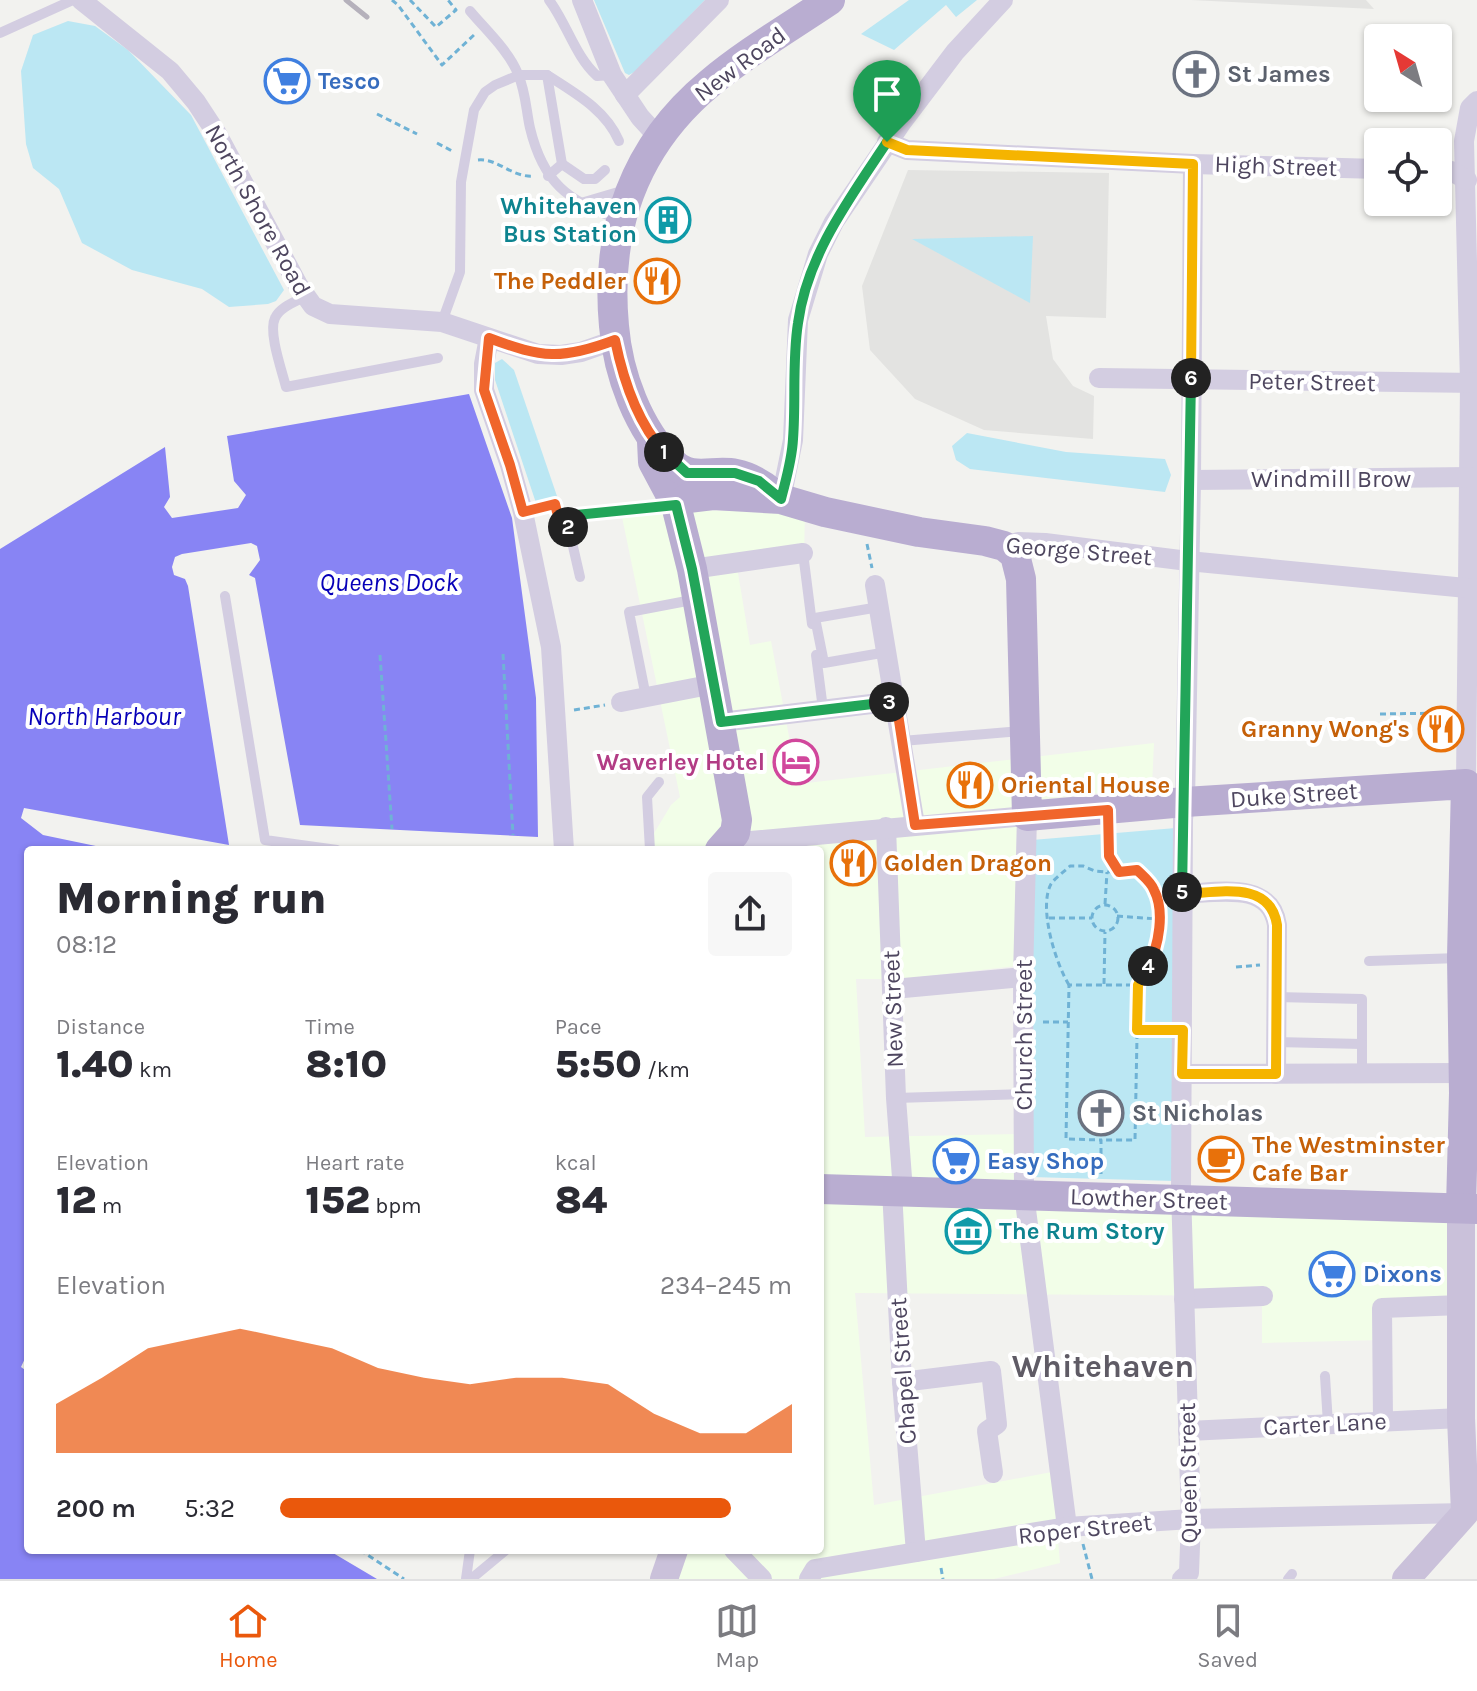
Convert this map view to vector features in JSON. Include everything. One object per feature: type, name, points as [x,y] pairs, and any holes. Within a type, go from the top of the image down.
[{"type":"main road","name":"New Road","points":[[652,439],[622,373],[615,340],[613,265],[620,219],[630,188],[673,120],[711,81],[830,0]]},
{"type":"main road","points":[[652,439],[674,464],[687,473],[676,505]]},
{"type":"main road","points":[[652,439],[653,462],[676,505],[692,569],[721,722],[737,820],[735,833],[725,846]]},
{"type":"main road","name":"George Street","points":[[687,473],[735,473],[759,481],[781,499]]},
{"type":"main road","name":"George Street","points":[[676,505],[688,498],[713,495],[781,499],[825,512],[919,532],[1004,546]]},
{"type":"main road","name":"Church Street","points":[[1004,546],[1015,555],[1021,579],[1027,816]]},
{"type":"main road","points":[[1406,1579],[1465,1513],[1461,1305],[1469,1208],[1467,952],[1472,784]]},
{"type":"main road","name":"Duke Street","points":[[1027,816],[1185,802],[1472,784]]},
{"type":"main road","name":"Lowther Street","points":[[824,1189],[1469,1208]]},
{"type":"main road","points":[[664,1579],[673,1554]]},
{"type":"street","name":"North Shore Road","points":[[81,0],[170,71],[196,102],[313,306],[330,314],[442,322],[521,350],[561,355],[581,352],[615,340]]},
{"type":"street","points":[[582,0],[612,75],[660,139]]},
{"type":"street","points":[[625,95],[719,0]]},
{"type":"street","points":[[781,499],[793,440],[798,320],[818,254],[834,222],[887,142],[955,52],[1003,0]]},
{"type":"street","points":[[1472,784],[1467,713],[1472,589],[1473,293],[1464,141],[1470,108],[1477,101]]},
{"type":"street","name":"High Street","points":[[887,142],[907,150],[1364,169]]},
{"type":"street","name":"Queen Street","points":[[1182,1579],[1189,1573],[1191,1519],[1184,1299],[1182,894],[1191,480],[1193,164]]},
{"type":"street","points":[[1452,172],[1467,180]]},
{"type":"street","points":[[489,338],[484,390],[523,512],[551,647],[564,846]]},
{"type":"street","name":"Peter Street","points":[[1099,378],[1474,383]]},
{"type":"street","name":"Windmill Brow","points":[[1191,480],[1470,477]]},
{"type":"street","name":"George Street","points":[[1004,546],[1018,542],[1045,543],[1188,561],[1472,589]]},
{"type":"street","points":[[692,569],[803,553]]},
{"type":"street","points":[[875,585],[915,825]]},
{"type":"street","points":[[621,702],[714,684]]},
{"type":"street","points":[[721,722],[896,701]]},
{"type":"street","name":"Duke Street","points":[[741,846],[793,843],[886,827],[1027,816]]},
{"type":"street","name":"Church Street","points":[[1027,816],[1023,977],[1024,1194],[1073,1527]]},
{"type":"street","name":"New Street","points":[[886,827],[897,1191]]},
{"type":"street","points":[[1182,894],[1251,893],[1264,898],[1274,910],[1276,1074]]},
{"type":"street","points":[[893,989],[1023,977]]},
{"type":"street","points":[[1182,1074],[1362,1074],[1468,1086]]},
{"type":"street","name":"Chapel Street","points":[[897,1191],[902,1382],[916,1552]]},
{"type":"street","points":[[1184,1299],[1263,1296]]},
{"type":"street","points":[[1383,1421],[1382,1308],[1461,1305]]},
{"type":"street","points":[[902,1382],[991,1371],[997,1424],[987,1431],[993,1473]]},
{"type":"street","name":"Carter Lane","points":[[1188,1431],[1461,1418]]},
{"type":"street","name":"Roper Street","points":[[813,1566],[1073,1527],[1191,1519],[1465,1513]]},
{"type":"street","points":[[738,1554],[762,1579]]},
{"type":"lane","points":[[0,33],[73,0]]},
{"type":"lane","points":[[549,0],[586,66],[597,76],[612,75]]},
{"type":"lane","points":[[470,11],[519,75],[527,100],[529,125],[546,173],[581,203],[620,219]]},
{"type":"lane","points":[[442,322],[460,272],[461,182],[474,110],[485,92],[519,75],[547,75],[590,103],[613,127],[619,141]]},
{"type":"lane","points":[[547,75],[562,164],[584,179],[595,179],[605,170]]},
{"type":"lane","points":[[546,173],[562,164]]},
{"type":"lane","points":[[581,203],[600,200],[630,188]]},
{"type":"lane","points":[[306,296],[282,309],[274,319],[272,331],[286,387],[438,358]]},
{"type":"lane","points":[[580,577],[566,516],[676,505]]},
{"type":"lane","points":[[803,553],[823,709]]},
{"type":"lane","points":[[225,596],[265,840],[308,846]]},
{"type":"lane","points":[[646,697],[629,612],[698,599]]},
{"type":"lane","points":[[879,607],[815,618],[824,663],[887,652]]},
{"type":"lane","points":[[902,741],[1026,731]]},
{"type":"lane","points":[[650,846],[647,797],[659,782]]},
{"type":"lane","points":[[1369,961],[1467,952]]},
{"type":"lane","points":[[1276,997],[1362,999],[1362,1074]]},
{"type":"lane","points":[[1276,1042],[1362,1044]]},
{"type":"lane","points":[[896,1098],[1024,1094]]},
{"type":"lane","points":[[1325,1376],[1328,1424]]},
{"type":"lane","points":[[468,1579],[470,1554]]},
{"type":"lane","points":[[468,1579],[501,1554]]},
{"type":"path","points":[[392,0],[442,65],[475,34]]},
{"type":"path","points":[[410,0],[436,27],[456,10],[448,0]]},
{"type":"path","points":[[377,114],[417,134]]},
{"type":"path","points":[[437,143],[458,153]]},
{"type":"path","points":[[472,160],[486,159],[524,177],[546,173]]},
{"type":"path","points":[[523,512],[555,504],[563,535],[570,532]]},
{"type":"path","points":[[866,536],[875,585]]},
{"type":"path","points":[[503,654],[513,835]]},
{"type":"path","points":[[380,655],[392,829]]},
{"type":"path","points":[[1380,714],[1467,713]]},
{"type":"path","points":[[1108,810],[1109,856],[1119,872]]},
{"type":"path","points":[[1070,866],[1107,872],[1137,870],[1153,886],[1159,903],[1157,942],[1138,985],[1135,1140],[1066,1139],[1069,985],[1056,961],[1048,899],[1051,885],[1070,866]]},
{"type":"path","points":[[1105,905],[1107,872]]},
{"type":"path","points":[[1092,918],[1098,908],[1105,905],[1113,909],[1117,916],[1116,924],[1105,931]]},
{"type":"path","points":[[1117,916],[1158,919]]},
{"type":"path","points":[[1049,918],[1092,918]]},
{"type":"path","points":[[1092,918],[1095,925],[1105,931]]},
{"type":"path","points":[[1104,984],[1105,931]]},
{"type":"path","points":[[1236,967],[1276,963]]},
{"type":"path","points":[[1069,985],[1138,985]]},
{"type":"path","points":[[1023,1023],[1068,1022]]},
{"type":"path","points":[[1137,1030],[1183,1030]]},
{"type":"path","points":[[1101,1140],[1101,1197]]},
{"type":"path","points":[[1073,1527],[1092,1579]]},
{"type":"path","points":[[366,1554],[404,1579]]},
{"type":"shaded area","points":[[594,0],[705,0],[629,75],[625,73]]},
{"type":"shaded area","points":[[909,0],[977,0],[956,17],[946,5],[894,50],[861,34]]},
{"type":"shaded area","points":[[1191,0],[1366,0],[1374,9]]},
{"type":"shaded area","points":[[68,21],[95,26],[128,50],[191,115],[284,290],[276,301],[229,307],[202,289],[132,270],[82,243],[59,189],[33,168],[26,144],[21,71],[33,35]]},
{"type":"shaded area","points":[[908,170],[1109,173],[1106,318],[1046,316],[1053,359],[1073,386],[1094,396],[1093,439],[984,430],[915,399],[870,350],[862,286]]},
{"type":"shaded area","points":[[1033,236],[1030,303],[912,239]]},
{"type":"shaded area","points":[[502,359],[514,370],[559,502],[536,503],[495,380],[495,363]]},
{"type":"shaded area","points":[[967,433],[1066,452],[1165,459],[1171,475],[1165,492],[970,469],[956,460],[952,446]]},
{"type":"shaded area","points":[[696,510],[805,513],[804,555],[737,567],[750,645],[771,641],[798,784],[1154,743],[1152,787],[1017,802],[1016,966],[902,979],[856,979],[865,1137],[1024,1134],[1024,1194],[1461,1207],[1461,1305],[1382,1308],[1382,1340],[1262,1343],[1262,1296],[855,1293],[874,1505],[1052,1472],[1060,1563],[994,1579],[664,1579],[673,1554],[824,1554],[824,846],[646,846],[671,805],[680,797],[622,517]]},
{"type":"shaded area","points":[[1176,828],[1174,1181],[1031,1177],[1032,840]]},
{"type":"water","points":[[469,394],[512,518],[536,698],[538,837],[300,825],[255,578],[249,575],[260,560],[257,546],[251,543],[175,557],[172,567],[174,575],[185,579],[188,586],[229,845],[24,808],[21,818],[43,835],[96,846],[24,846],[24,1361],[21,1367],[24,1369],[24,1554],[335,1554],[377,1579],[0,1579],[0,549],[165,447],[170,497],[164,507],[172,518],[238,508],[246,495],[234,481],[227,436]]},
{"type":"railway","points":[[346,0],[367,17]]},
{"type":"place","name":"St James","points":[[1196,74]]},
{"type":"place","name":"Tesco","points":[[287,81]]},
{"type":"place","name":"Whitehaven Bus Station","points":[[668,220]]},
{"type":"place","name":"The Peddler","points":[[657,281]]},
{"type":"place","name":"Granny Wong's","points":[[1441,729]]},
{"type":"place","name":"Waverley Hotel","points":[[796,762]]},
{"type":"place","name":"Oriental House","points":[[970,785]]},
{"type":"place","name":"Golden Dragon","points":[[853,863]]},
{"type":"place","name":"St Nicholas","points":[[1101,1113]]},
{"type":"place","name":"The Westminster Cafe Bar","points":[[1221,1159]]},
{"type":"place","name":"Easy Shop","points":[[956,1161]]},
{"type":"place","name":"The Rum Story","points":[[968,1231]]},
{"type":"place","name":"Dixons","points":[[1332,1274]]},
{"type":"district","name":"Whitehaven","points":[[1103,1366]]},
{"type":"route","points":[[887,142],[907,150],[1193,164],[1191,480],[1182,894],[1251,893],[1264,898],[1274,910],[1277,925],[1276,1074],[1182,1074],[1183,1030],[1137,1030],[1138,985],[1153,957],[1157,942],[1159,903],[1153,886],[1137,870],[1119,872],[1109,856],[1108,810],[915,825],[896,701],[721,722],[692,569],[676,505],[566,516],[570,532],[563,535],[555,504],[523,512],[484,390],[484,364],[489,338],[521,350],[561,355],[581,352],[615,340],[622,373],[652,439],[674,464],[687,473],[697,475],[735,473],[759,481],[781,499],[793,440],[796,343],[805,295],[818,254],[834,222],[887,142]]},
{"type":"water label","name":"Queens Dock","points":[[389,582]]},
{"type":"water label","name":"North Harbour","points":[[104,716]]}]
